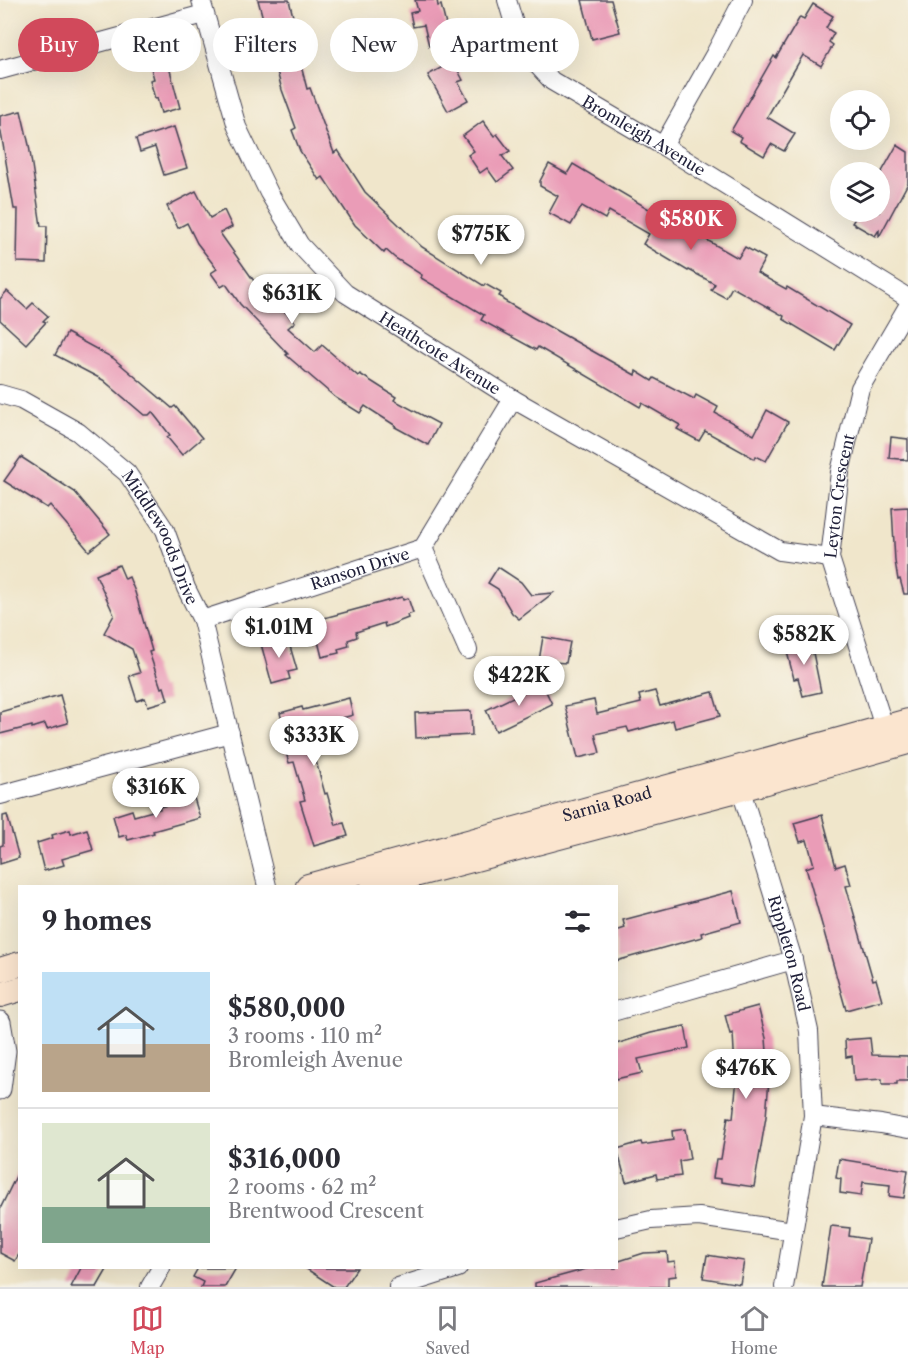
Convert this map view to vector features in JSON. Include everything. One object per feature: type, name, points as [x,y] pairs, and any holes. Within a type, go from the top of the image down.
[{"type":"main road","name":"Sarnia Road","points":[[375,885],[738,779],[908,721]]},
{"type":"main road","name":"Sarnia Road","points":[[312,885],[738,779],[908,742]]},
{"type":"main road","points":[[0,970],[18,965]]},
{"type":"main road","points":[[0,994],[18,990]]},
{"type":"street","name":"Bromleigh Avenue","points":[[507,0],[514,27],[532,59],[552,81],[663,146],[908,298]]},
{"type":"street","points":[[663,146],[743,0]]},
{"type":"street","points":[[0,70],[202,7]]},
{"type":"street","name":"Heathcote Avenue","points":[[202,7],[237,127],[269,193],[300,245],[345,293],[513,399],[780,551],[830,558]]},
{"type":"street","name":"Leyton Crescent","points":[[884,728],[830,558],[840,472],[860,388],[908,306]]},
{"type":"street","name":"Middlewoods Drive","points":[[0,394],[21,400],[78,432],[127,474],[165,531],[186,588],[202,620],[267,885]]},
{"type":"street","name":"Ranson Drive","points":[[202,620],[423,548],[513,399]]},
{"type":"street","points":[[423,548],[468,650]]},
{"type":"street","points":[[0,795],[230,733]]},
{"type":"street","name":"Rippleton Road","points":[[738,779],[793,960],[809,1031],[813,1116],[784,1287]]},
{"type":"street","points":[[618,1010],[793,960]]},
{"type":"street","points":[[0,1022],[5,1051],[0,1089]]},
{"type":"street","points":[[813,1116],[908,1129]]},
{"type":"street","points":[[618,1228],[651,1220],[699,1216],[793,1231]]},
{"type":"street","points":[[150,1287],[160,1269]]},
{"type":"street","points":[[398,1287],[455,1269]]},
{"type":"building","points":[[258,0],[289,0],[293,18],[263,18]]},
{"type":"building","points":[[415,0],[437,0],[438,6],[441,5],[444,18],[430,18],[430,46],[424,25],[418,26],[418,18],[411,18],[410,13],[418,11]]},
{"type":"building","points":[[582,0],[611,0],[620,32],[592,39]]},
{"type":"building","points":[[813,4],[833,16],[826,28],[834,33],[829,42],[833,45],[821,66],[803,55],[767,117],[795,134],[784,151],[771,144],[764,156],[739,141],[741,137],[731,131],[774,56],[776,58],[800,17],[804,19]]},
{"type":"building","points":[[152,72],[170,72],[180,108],[161,113],[150,80],[154,79]]},
{"type":"building","points":[[277,72],[303,72],[307,89],[310,88],[334,153],[338,150],[365,192],[422,247],[484,286],[485,284],[501,293],[499,296],[503,300],[532,317],[635,375],[636,371],[652,381],[654,378],[694,399],[696,395],[718,407],[715,413],[754,435],[767,410],[788,422],[766,461],[756,456],[755,459],[705,431],[699,441],[677,429],[680,425],[642,403],[640,407],[538,347],[536,350],[481,320],[484,315],[421,278],[422,275],[386,250],[384,253],[355,225],[323,177],[319,180],[300,151],[292,130],[296,128]]},
{"type":"building","points":[[433,72],[459,72],[463,80],[458,82],[468,100],[448,111],[428,75]]},
{"type":"building","points":[[21,111],[29,145],[41,226],[47,226],[46,263],[17,262],[18,209],[14,209],[0,116]]},
{"type":"building","points":[[483,121],[494,136],[497,134],[510,151],[502,156],[513,170],[497,182],[487,168],[480,173],[468,155],[474,151],[463,136]]},
{"type":"building","points":[[174,127],[187,168],[164,175],[155,147],[140,152],[136,139]]},
{"type":"building","points":[[897,145],[908,152],[908,183],[890,217],[890,162],[887,162]]},
{"type":"building","points":[[549,164],[567,174],[573,164],[659,215],[664,207],[687,220],[684,227],[738,258],[745,247],[765,258],[757,273],[786,289],[787,287],[850,325],[835,350],[783,319],[784,316],[732,287],[726,298],[711,290],[715,284],[643,244],[649,234],[609,211],[605,219],[582,206],[571,225],[549,213],[558,196],[540,186],[540,181]]},
{"type":"building","points":[[196,191],[210,218],[224,210],[232,227],[220,233],[259,288],[261,287],[295,322],[288,328],[315,352],[322,345],[358,376],[360,374],[396,397],[394,400],[439,424],[428,445],[395,427],[365,406],[360,413],[336,398],[286,355],[288,354],[240,304],[226,284],[221,287],[211,273],[217,269],[197,243],[187,223],[178,228],[167,206]]},
{"type":"building","points":[[887,222],[879,237],[879,230],[875,236],[852,223]]},
{"type":"building","points":[[7,291],[27,309],[33,303],[48,316],[43,321],[46,322],[26,344],[0,320],[0,299]]},
{"type":"building","points":[[67,333],[113,358],[172,408],[175,406],[202,438],[182,455],[167,437],[170,435],[152,412],[144,415],[103,380],[55,355]]},
{"type":"building","points":[[891,437],[908,439],[908,460],[889,458]]},
{"type":"building","points":[[21,457],[75,492],[110,534],[89,551],[50,505],[47,508],[4,481]]},
{"type":"building","points":[[908,507],[908,594],[904,594],[900,579],[898,580],[895,561],[892,508]]},
{"type":"building","points":[[119,565],[125,579],[129,577],[135,592],[152,651],[149,652],[161,688],[164,687],[168,700],[148,706],[145,698],[137,701],[129,676],[140,673],[132,649],[104,633],[114,615],[96,575]]},
{"type":"building","points":[[498,567],[521,582],[531,595],[553,593],[519,619],[512,613],[498,589],[488,583]]},
{"type":"building","points":[[402,597],[403,600],[408,598],[413,613],[407,615],[408,618],[385,627],[384,623],[356,632],[357,637],[348,640],[349,646],[338,649],[339,653],[322,657],[313,621]]},
{"type":"building","points":[[287,636],[297,670],[288,672],[290,679],[272,684],[261,644]]},
{"type":"building","points":[[543,637],[570,642],[566,663],[539,661]]},
{"type":"building","points":[[810,638],[821,692],[803,696],[798,678],[794,679],[785,644]]},
{"type":"building","points":[[542,683],[552,704],[496,731],[486,710]]},
{"type":"building","points":[[655,691],[660,706],[713,692],[720,716],[675,728],[673,720],[629,732],[627,727],[595,734],[600,753],[578,758],[565,706],[594,700],[597,714],[641,703],[639,695]]},
{"type":"building","points":[[60,695],[68,723],[47,729],[45,724],[32,728],[32,726],[0,734],[0,712]]},
{"type":"building","points":[[349,698],[353,715],[307,728],[336,825],[344,823],[348,836],[314,846],[300,801],[305,800],[294,762],[289,763],[284,745],[288,744],[280,713],[302,707],[303,710]]},
{"type":"building","points":[[471,711],[472,735],[416,738],[415,713]]},
{"type":"building","points":[[194,798],[200,818],[128,840],[126,835],[119,837],[113,816],[132,810],[134,816]]},
{"type":"building","points":[[7,815],[19,858],[0,864],[0,846],[3,845],[3,816]]},
{"type":"building","points":[[822,815],[836,867],[845,864],[851,885],[846,886],[873,980],[876,979],[882,1000],[846,1010],[806,868],[814,865],[807,840],[800,842],[794,823]]},
{"type":"building","points":[[87,829],[93,850],[62,859],[64,865],[44,871],[37,843],[53,838],[52,835],[70,830],[71,834]]},
{"type":"building","points":[[733,891],[741,922],[701,933],[702,937],[618,960],[618,930],[625,928],[623,920]]},
{"type":"building","points":[[758,1006],[766,1038],[769,1079],[766,1117],[754,1187],[721,1182],[721,1179],[713,1178],[716,1159],[721,1159],[728,1117],[733,1118],[736,1088],[733,1033],[730,1034],[725,1015]]},
{"type":"building","points":[[685,1026],[689,1048],[638,1059],[642,1073],[618,1079],[618,1043]]},
{"type":"building","points":[[870,1038],[872,1055],[908,1056],[908,1081],[882,1084],[882,1079],[854,1081],[852,1056],[846,1057],[845,1040]]},
{"type":"building","points":[[685,1129],[690,1159],[679,1161],[681,1176],[657,1179],[656,1174],[626,1182],[618,1149],[641,1142],[642,1145],[673,1140],[672,1131]]},
{"type":"building","points":[[839,1159],[908,1170],[904,1198],[889,1196],[890,1185],[863,1182],[861,1196],[840,1193],[841,1179],[836,1178]]},
{"type":"building","points":[[18,1172],[18,1256],[15,1261],[0,1253],[0,1209]]},
{"type":"building","points":[[831,1226],[850,1228],[849,1236],[868,1239],[860,1287],[822,1287]]},
{"type":"building","points":[[667,1252],[668,1262],[675,1261],[676,1276],[668,1277],[668,1287],[535,1287],[535,1283],[586,1269],[618,1269],[618,1261],[644,1253]]},
{"type":"building","points":[[707,1255],[744,1261],[740,1284],[703,1278]]},
{"type":"building","points":[[80,1269],[107,1269],[97,1287],[71,1287]]},
{"type":"building","points":[[197,1269],[235,1269],[225,1287],[201,1287],[203,1282],[193,1277]]},
{"type":"building","points":[[307,1269],[356,1269],[344,1287],[334,1287]]}]
